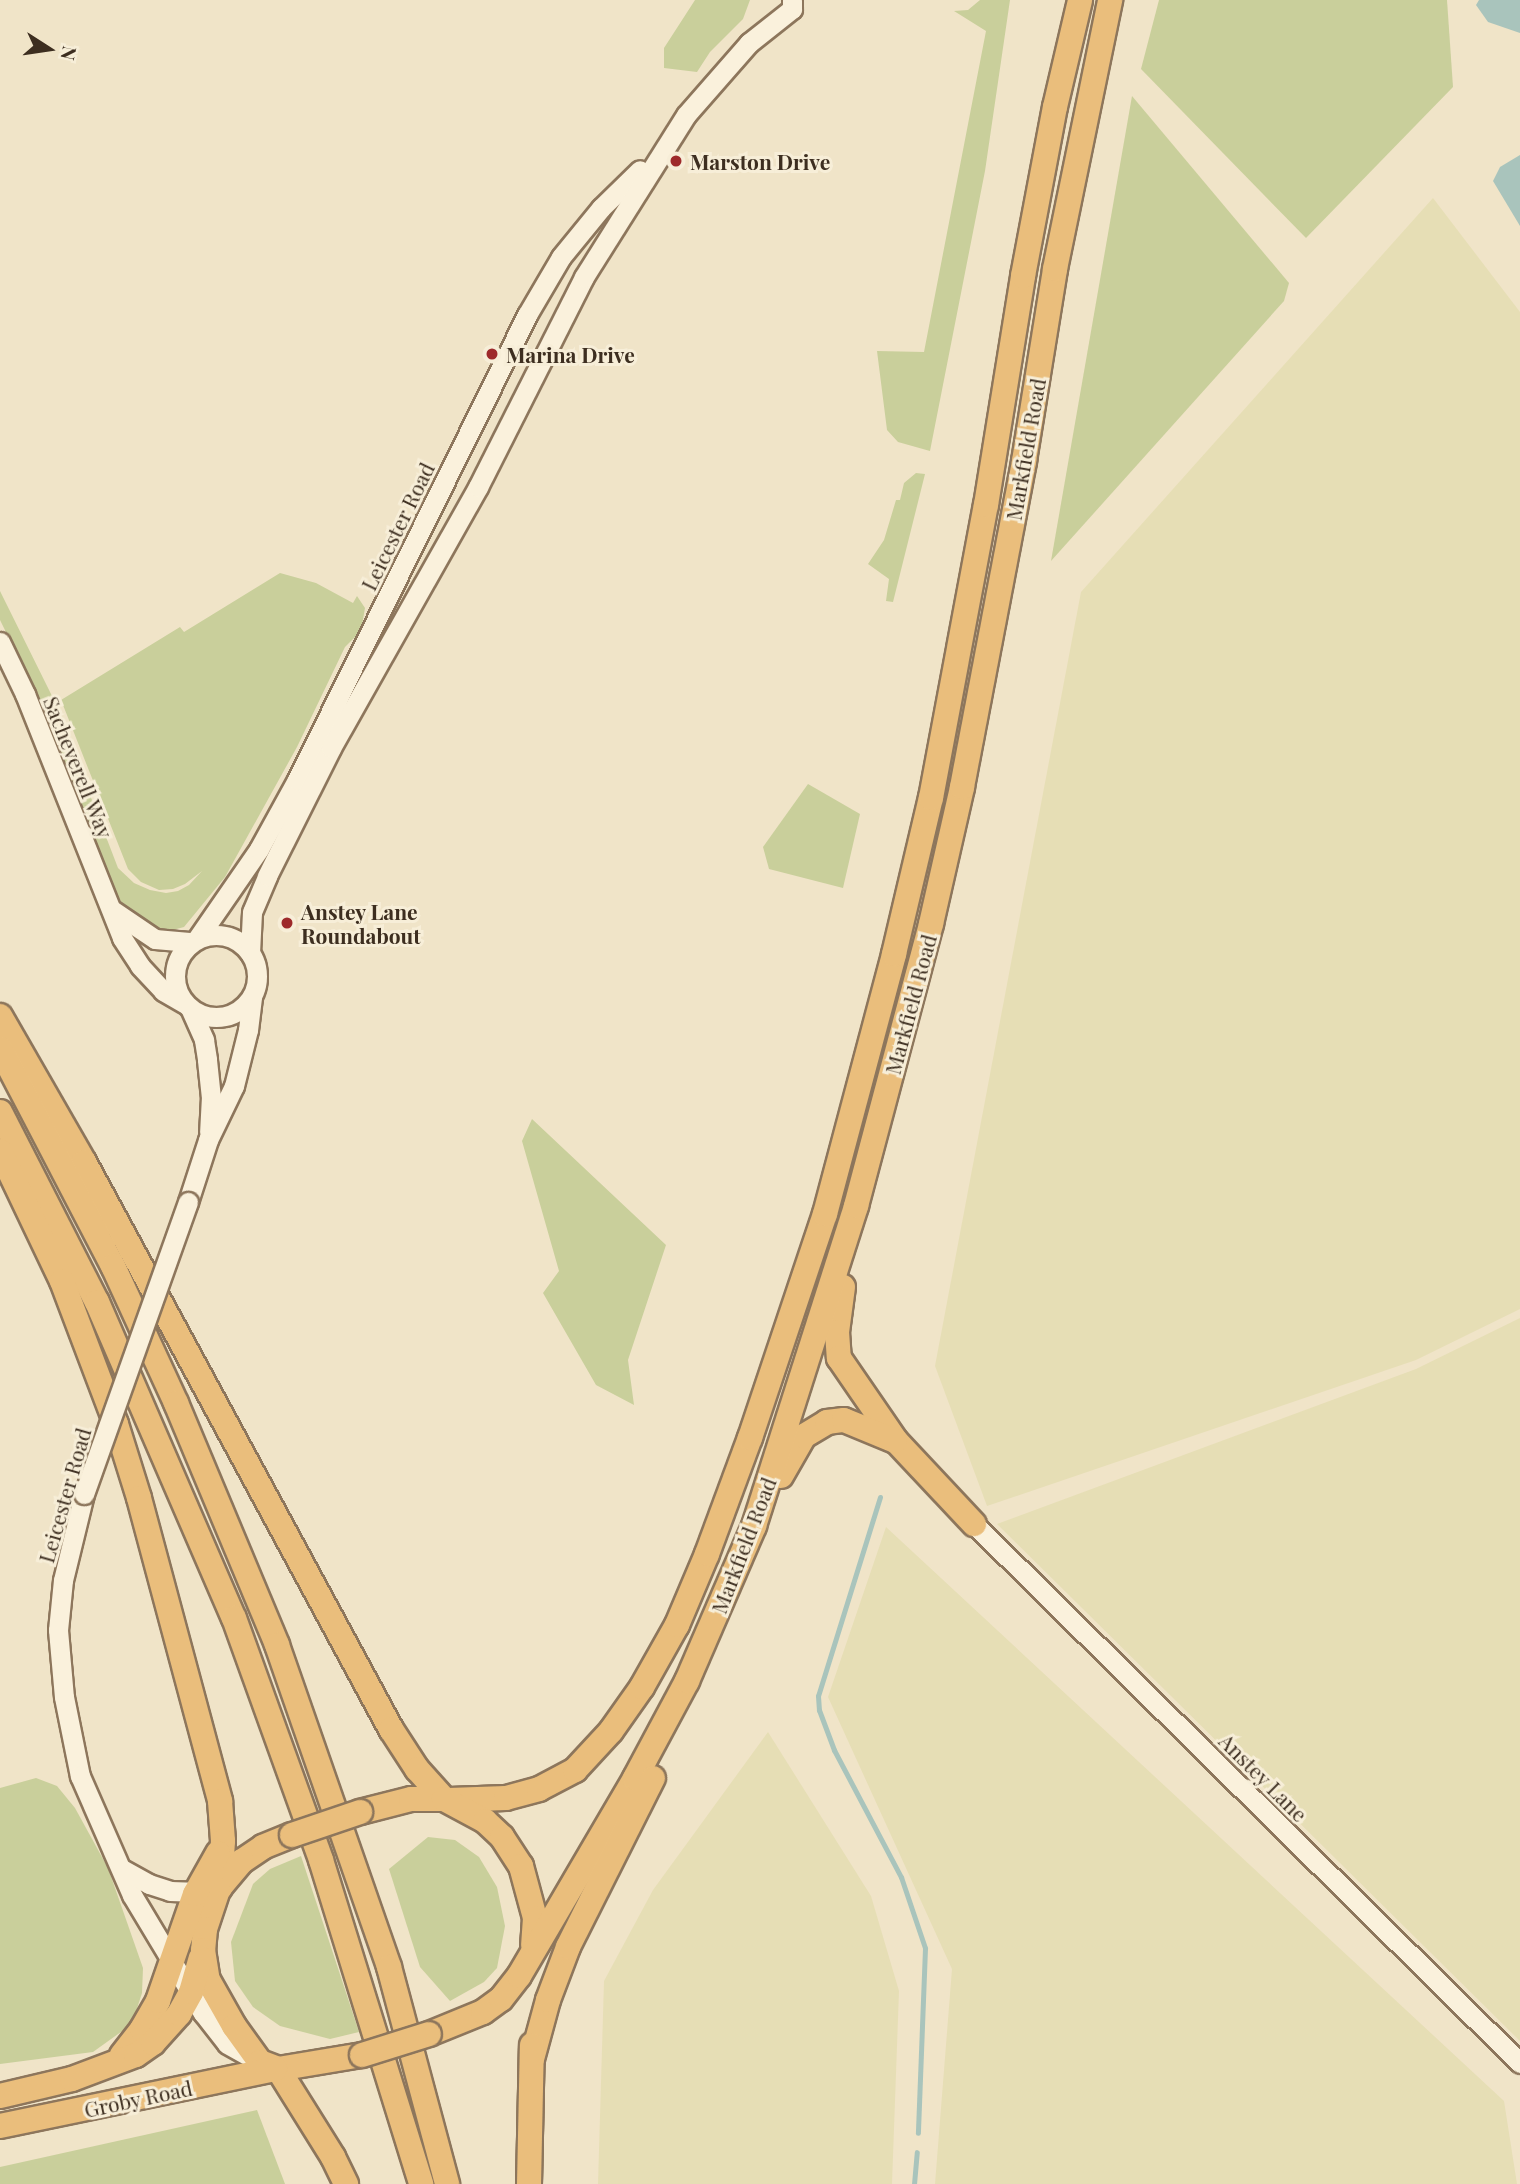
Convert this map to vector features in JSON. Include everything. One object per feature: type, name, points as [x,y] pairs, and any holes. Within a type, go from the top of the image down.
[{"type":"highway","name":"Markfield Road","points":[[211,1891],[242,1861],[263,1847],[360,1812],[411,1799],[506,1798],[539,1789],[575,1770],[611,1731],[642,1687],[677,1625],[707,1554],[750,1438],[825,1214],[894,954],[931,798],[986,505],[1023,275],[1055,107],[1080,0]]},
{"type":"highway","name":"Markfield Road","points":[[429,2034],[483,2012],[501,1999],[519,1976],[628,1790],[680,1693],[751,1536],[856,1206],[931,924],[962,787],[1024,461],[1063,231],[1110,0]]},
{"type":"highway","points":[[0,1016],[84,1162],[391,1729],[417,1769],[447,1799],[467,1808],[502,1837],[522,1866],[536,1918],[528,2184]]},
{"type":"highway","points":[[0,1049],[113,1266],[176,1404],[276,1644],[389,1967],[447,2184]]},
{"type":"highway","points":[[0,1112],[97,1302],[234,1618],[321,1860],[421,2184]]},
{"type":"highway","points":[[0,1151],[62,1281],[117,1423],[220,1801],[223,1841],[211,1891],[173,1964],[158,2001],[142,2029],[115,2064]]},
{"type":"highway","points":[[856,1206],[837,1332],[839,1358],[896,1441],[974,1524]]},
{"type":"highway","points":[[532,2059],[548,2000],[568,1947],[705,1676],[751,1536],[804,1436],[818,1426],[844,1420],[896,1441]]},
{"type":"highway","name":"Groby Road","points":[[0,2096],[34,2090],[115,2064],[136,2055],[153,2043],[179,2014],[191,1992],[203,1950],[211,1891]]},
{"type":"highway","points":[[203,1950],[208,1980],[219,2002],[271,2067],[333,2157],[345,2184]]},
{"type":"highway","name":"Groby Road","points":[[0,2126],[271,2067],[362,2055],[429,2034]]},
{"type":"street","name":"Leicester Road","points":[[250,953],[252,912],[267,876],[331,748],[478,487],[584,277],[686,114],[750,43],[792,9],[792,0]]},
{"type":"street","name":"Leicester Road","points":[[195,941],[259,849],[290,792],[527,316],[561,257],[585,226],[661,150]]},
{"type":"street","points":[[585,226],[606,242]]},
{"type":"street","points":[[561,257],[584,277]]},
{"type":"street","name":"Sacheverell Way","points":[[0,642],[25,694],[122,938],[140,966],[163,991],[187,1006]]},
{"type":"street","points":[[111,910],[155,939],[195,941],[225,936],[240,943],[250,953],[256,967],[256,983],[252,996],[240,1009],[225,1016],[209,1017],[187,1006],[177,989],[175,974],[181,954],[195,941]]},
{"type":"street","name":"Leicester Road","points":[[252,996],[248,1030],[234,1086],[208,1140],[84,1494],[63,1580],[58,1630],[63,1683],[80,1776],[132,1895],[173,1964],[227,2044],[271,2067]]},
{"type":"street","name":"Leicester Road","points":[[187,1006],[204,1040],[208,1060],[211,1096],[208,1140]]},
{"type":"street","name":"Anstey Lane","points":[[974,1524],[1520,2063]]},
{"type":"street","points":[[122,1869],[149,1884],[182,1894],[211,1891]]},
{"type":"shaded area","points":[[1433,198],[1520,312],[1520,1309],[1416,1360],[987,1506],[935,1366],[1081,592]]},
{"type":"shaded area","points":[[1520,1318],[1520,2041],[997,1524],[1416,1369]]},
{"type":"shaded area","points":[[886,1527],[1504,2101],[1517,2184],[935,2184],[952,1969],[828,1697]]},
{"type":"shaded area","points":[[768,1732],[871,1896],[899,1991],[892,2184],[598,2184],[604,1981],[653,1890]]},
{"type":"green space","points":[[695,0],[750,0],[743,19],[710,52],[697,72],[664,68],[664,48]]},
{"type":"green space","points":[[980,0],[1010,0],[985,171],[930,451],[898,442],[887,430],[877,351],[924,352],[986,31],[954,11],[968,10]]},
{"type":"green space","points":[[1159,0],[1447,0],[1453,87],[1306,238],[1141,69]]},
{"type":"green space","points":[[1132,96],[1289,283],[1284,301],[1051,561]]},
{"type":"green space","points":[[916,473],[925,474],[893,602],[886,601],[889,579],[868,564],[884,540],[904,483]]},
{"type":"green space","points":[[280,573],[316,583],[353,603],[357,596],[365,608],[361,631],[345,647],[297,747],[225,877],[184,927],[169,931],[153,929],[124,906],[114,891],[27,675],[0,620],[0,591],[52,696],[118,868],[134,883],[166,893],[189,885],[202,871],[185,884],[173,889],[159,890],[141,882],[128,869],[61,700],[180,627],[184,632]]},
{"type":"green space","points":[[808,784],[860,814],[843,888],[769,869],[763,847]]},
{"type":"green space","points":[[532,1119],[666,1245],[628,1360],[634,1405],[596,1385],[543,1293],[559,1271],[522,1141]]},
{"type":"green space","points":[[36,1778],[57,1786],[75,1808],[108,1868],[143,1968],[142,1993],[132,2024],[93,2052],[0,2064],[0,1788]]},
{"type":"green space","points":[[428,1837],[455,1840],[479,1857],[497,1887],[505,1926],[497,1968],[484,1982],[450,2001],[420,1967],[389,1869]]},
{"type":"green space","points":[[301,1856],[359,2032],[330,2039],[280,2026],[253,2007],[235,1981],[231,1942],[253,1884],[270,1869]]},
{"type":"green space","points":[[257,2110],[285,2184],[0,2184],[0,2167]]},
{"type":"water","points":[[1479,0],[1520,0],[1520,33],[1488,22],[1476,5]]},
{"type":"water","points":[[1520,155],[1520,226],[1493,181],[1500,167]]},
{"type":"waterway","points":[[880,1497],[818,1696],[819,1710],[834,1750],[901,1877],[925,1948],[918,2133]]},
{"type":"waterway","points":[[914,2184],[917,2152]]},
{"type":"place","name":"Marston Drive","points":[[676,161]]},
{"type":"place","name":"Marina Drive","points":[[492,354]]},
{"type":"place","name":"Anstey Lane Roundabout","points":[[287,923]]}]
